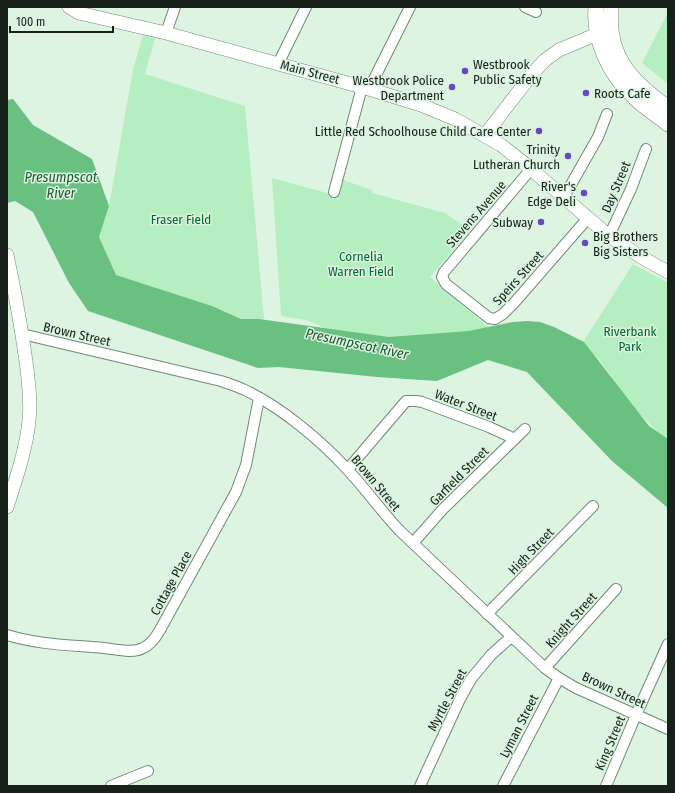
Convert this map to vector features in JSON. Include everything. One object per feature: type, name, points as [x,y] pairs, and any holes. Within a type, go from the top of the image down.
[{"type":"highway","points":[[596,7],[596,14],[604,34],[606,60],[632,96],[668,124]]},
{"type":"highway","points":[[604,34],[611,7]]},
{"type":"highway","points":[[604,34],[613,44],[626,71],[640,86],[668,108]]},
{"type":"main road","name":"Main Street","points":[[68,7],[80,13],[110,19],[366,88],[421,105],[456,119],[501,145],[609,236],[668,272]]},
{"type":"main road","points":[[98,7],[110,19]]},
{"type":"main road","points":[[485,136],[532,74],[545,60],[559,50],[590,37],[604,34]]},
{"type":"main road","points":[[7,255],[22,334],[30,397],[29,422],[20,463],[7,506]]},
{"type":"street","points":[[166,34],[175,7]]},
{"type":"street","points":[[278,64],[306,7]]},
{"type":"street","points":[[334,192],[366,88],[410,7]]},
{"type":"street","points":[[525,7],[536,12]]},
{"type":"street","points":[[564,197],[598,137],[607,114]]},
{"type":"street","name":"Day Street","points":[[609,236],[631,189],[646,149]]},
{"type":"street","name":"Stevens Avenue","points":[[442,277],[449,265],[531,169]]},
{"type":"street","name":"Speirs Street","points":[[442,277],[446,284],[474,307],[489,318],[495,319],[503,314],[514,303],[588,218]]},
{"type":"street","name":"Brown Street","points":[[22,334],[222,381],[247,391],[259,398],[285,414],[323,445],[348,469],[379,508],[413,543],[545,668],[576,688],[668,729]]},
{"type":"street","name":"Cottage Place","points":[[7,635],[41,643],[126,650],[143,649],[150,643],[160,630],[236,492],[246,465],[259,398]]},
{"type":"street","name":"Water Street","points":[[348,469],[406,401],[416,400],[422,402],[489,427],[515,439]]},
{"type":"street","name":"Garfield Street","points":[[413,543],[525,428]]},
{"type":"street","name":"High Street","points":[[487,614],[593,506]]},
{"type":"street","name":"Knight Street","points":[[545,668],[616,589]]},
{"type":"street","name":"Myrtle Street","points":[[420,786],[460,699],[471,679],[491,655],[511,637]]},
{"type":"street","name":"King Street","points":[[606,786],[668,644]]},
{"type":"street","name":"Lyman Street","points":[[503,786],[559,678]]},
{"type":"street","points":[[111,786],[148,771]]},
{"type":"green space","points":[[668,12],[668,84],[642,63]]},
{"type":"green space","name":"Fraser Field","points":[[143,35],[155,38],[145,74],[245,106],[264,319],[241,319],[212,306],[116,275],[99,237],[109,206],[133,70]]},
{"type":"green space","name":"Cornelia Warren Field","points":[[272,178],[338,196],[343,180],[372,190],[372,193],[445,213],[470,230],[430,277],[489,328],[421,344],[325,328],[307,320],[285,317],[281,315]]},
{"type":"green space","name":"Riverbank Park","points":[[633,264],[668,283],[668,442],[622,396],[611,376],[598,358],[580,347]]},
{"type":"water","name":"Presumpscot River","points":[[13,99],[33,125],[92,159],[109,206],[99,237],[116,275],[212,306],[241,319],[259,319],[389,337],[469,331],[513,322],[528,321],[540,322],[554,327],[584,342],[649,426],[668,439],[668,508],[612,461],[527,372],[488,360],[437,381],[377,377],[279,367],[258,368],[88,311],[69,283],[33,212],[15,201],[7,203],[7,100]]},
{"type":"place","name":"Westbrook Public Safety","points":[[465,71]]},
{"type":"place","name":"Westbrook Police Department","points":[[452,87]]},
{"type":"place","name":"Roots Cafe","points":[[586,93]]},
{"type":"place","name":"Little Red Schoolhouse Child Care Center","points":[[539,131]]},
{"type":"place","name":"Trinity Lutheran Church","points":[[568,156]]},
{"type":"place","name":"River's Edge Deli","points":[[584,193]]},
{"type":"place","name":"Subway","points":[[541,222]]},
{"type":"place","name":"Big Brothers Big Sisters","points":[[585,243]]}]
